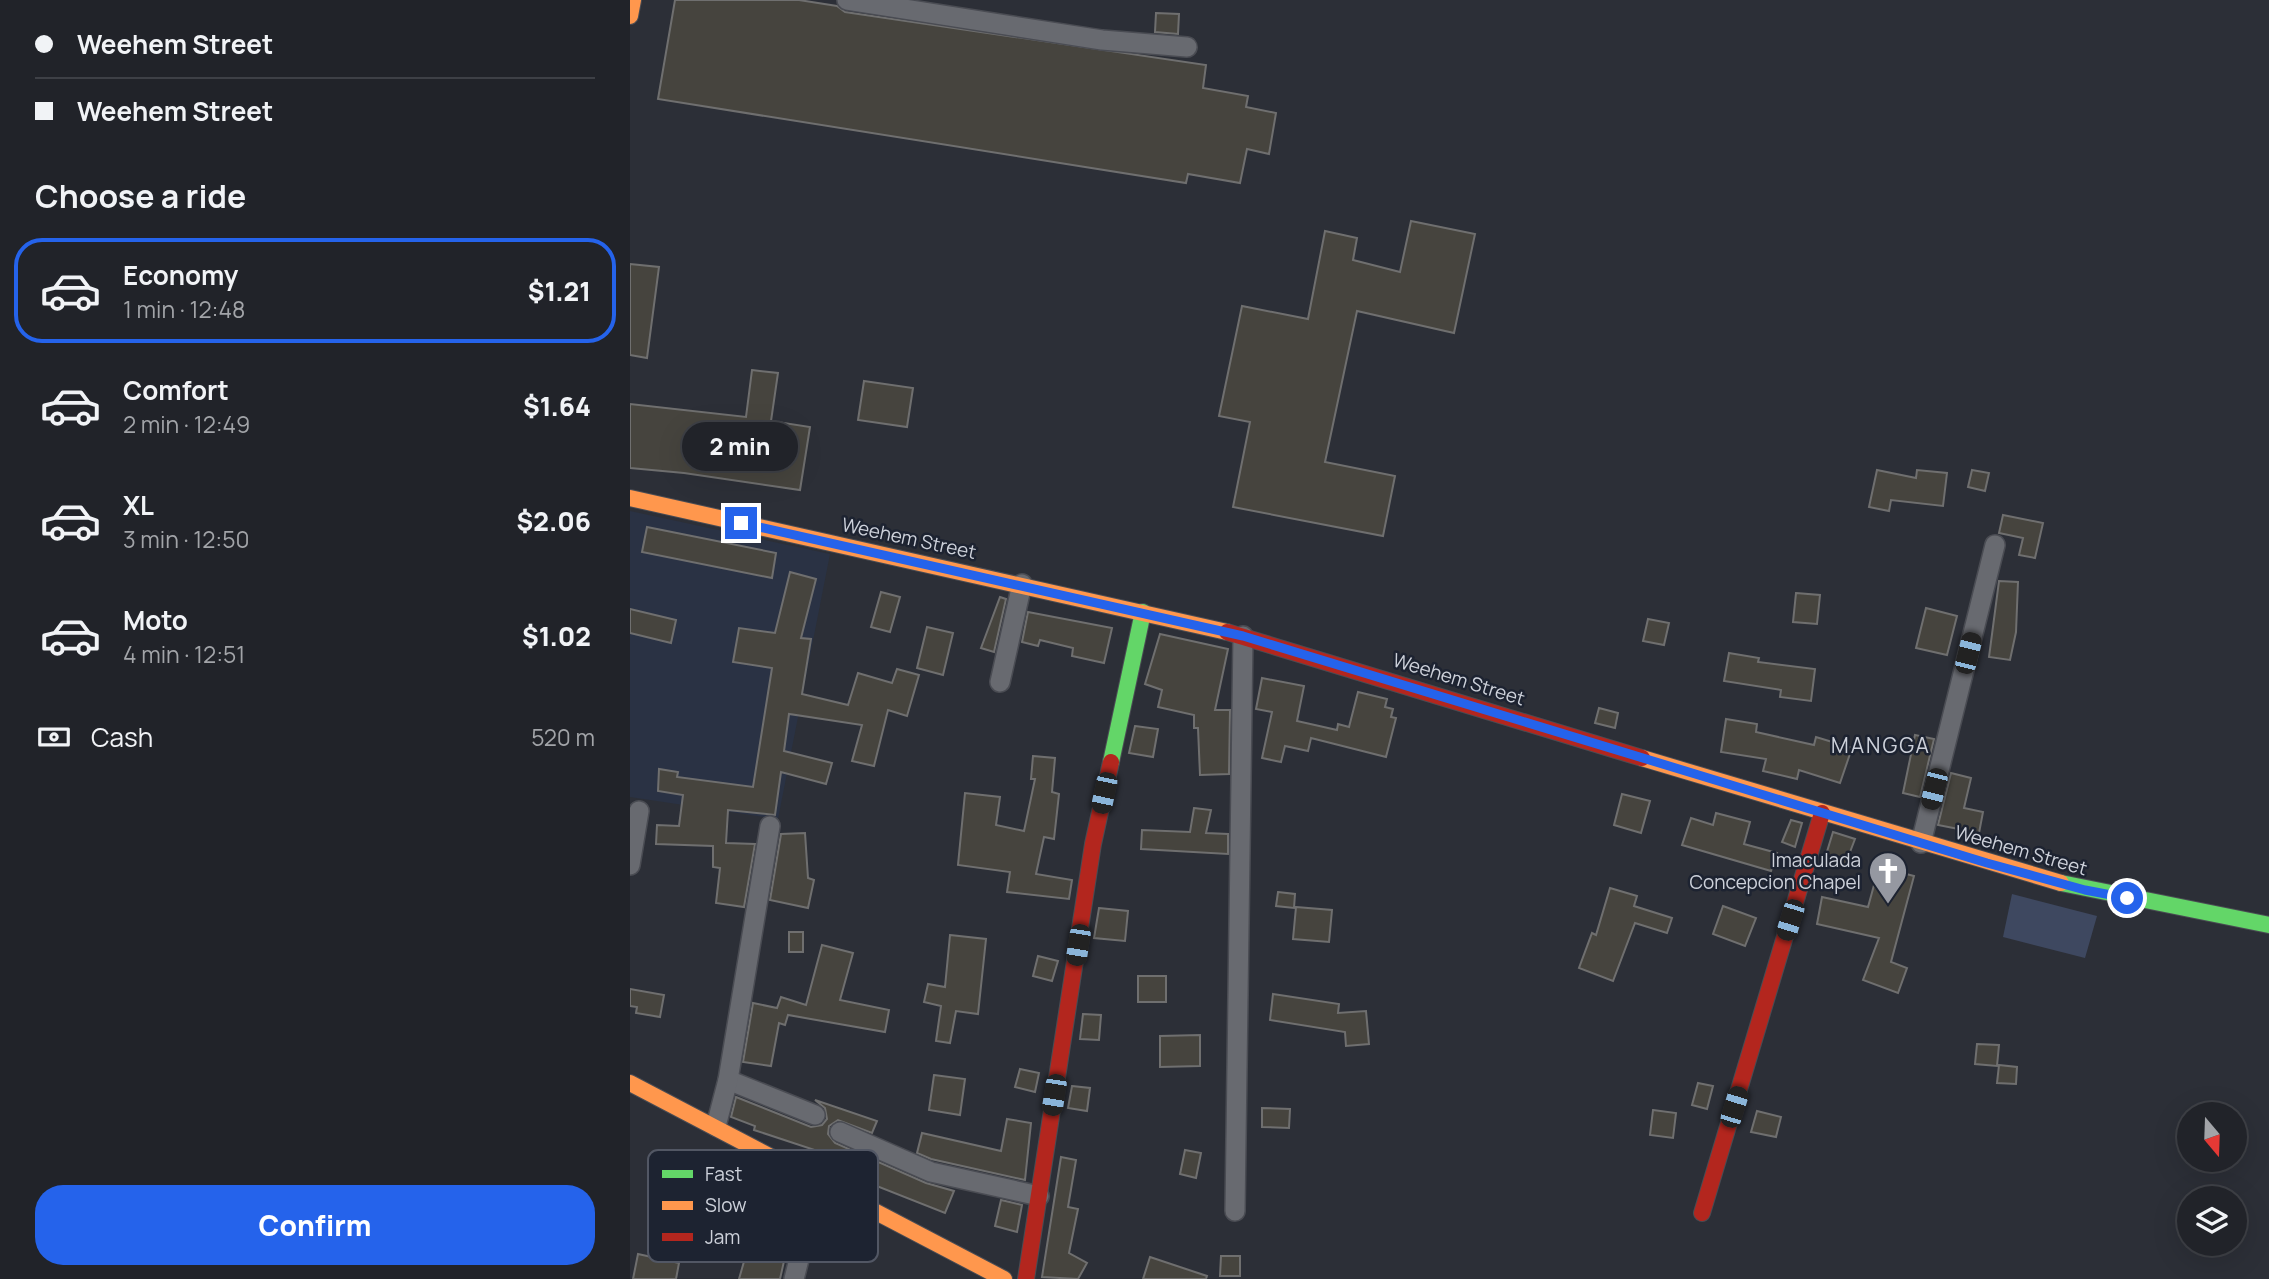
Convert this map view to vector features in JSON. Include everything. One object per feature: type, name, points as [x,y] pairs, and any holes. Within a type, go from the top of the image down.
[{"type":"street","points":[[630,16],[633,0]]},
{"type":"street","points":[[847,0],[885,3],[1102,40],[1187,47]]},
{"type":"street","name":"Weehem Street","points":[[630,498],[1022,584],[1243,636],[1921,843],[2085,890],[2269,925]]},
{"type":"street","points":[[1921,843],[1995,545]]},
{"type":"street","points":[[1000,682],[1022,584]]},
{"type":"street","points":[[1026,1279],[1093,844],[1143,612]]},
{"type":"street","points":[[1235,1211],[1243,636]]},
{"type":"street","points":[[630,865],[639,811]]},
{"type":"street","points":[[1702,1213],[1822,813]]},
{"type":"street","points":[[716,1126],[728,1080],[770,826]]},
{"type":"street","points":[[728,1080],[815,1115]]},
{"type":"street","points":[[630,1083],[758,1150]]},
{"type":"street","points":[[840,1132],[932,1172],[1039,1196]]},
{"type":"street","points":[[878,1215],[1004,1279]]},
{"type":"street","points":[[794,1279],[798,1262]]},
{"type":"shaded area","points":[[630,511],[830,554],[778,819],[630,797]]},
{"type":"shaded area","points":[[2012,894],[2097,916],[2085,958],[2003,937]]},
{"type":"building","points":[[675,0],[799,0],[837,6],[845,12],[1206,65],[1203,88],[1248,96],[1246,107],[1276,113],[1269,154],[1247,149],[1240,183],[1188,174],[1186,183],[658,99]]},
{"type":"building","points":[[1156,13],[1179,14],[1178,34],[1155,32]]},
{"type":"building","points":[[1411,221],[1475,234],[1454,333],[1357,311],[1325,462],[1395,476],[1383,536],[1233,507],[1250,422],[1219,416],[1242,306],[1308,319],[1325,231],[1357,238],[1353,260],[1400,272]]},
{"type":"building","points":[[630,264],[659,267],[647,358],[630,355]]},
{"type":"building","points":[[752,370],[778,373],[771,421],[810,427],[800,490],[630,468],[630,404],[746,417]]},
{"type":"building","points":[[864,381],[913,388],[907,427],[858,420]]},
{"type":"building","points":[[1877,470],[1916,478],[1917,470],[1947,473],[1943,506],[1891,500],[1889,511],[1869,507]]},
{"type":"building","points":[[1972,470],[1989,473],[1985,491],[1968,487]]},
{"type":"building","points":[[2003,515],[2043,523],[2035,558],[2019,555],[2023,538],[1999,533]]},
{"type":"building","points":[[647,527],[776,553],[772,578],[642,552]]},
{"type":"building","points":[[790,572],[816,579],[801,638],[811,639],[802,694],[848,705],[858,673],[892,683],[897,669],[919,675],[907,716],[888,710],[874,766],[852,761],[862,725],[789,714],[784,751],[832,763],[826,784],[781,772],[775,815],[728,810],[726,843],[755,844],[744,907],[716,903],[720,868],[713,867],[713,846],[656,844],[657,825],[679,826],[683,795],[658,791],[659,769],[678,772],[677,777],[753,787],[772,668],[733,662],[739,628],[775,633]]},
{"type":"building","points":[[1999,581],[2018,582],[2016,632],[2010,660],[1989,657]]},
{"type":"building","points":[[881,592],[900,597],[890,632],[871,627]]},
{"type":"building","points":[[1796,593],[1820,595],[1817,624],[1793,622]]},
{"type":"building","points":[[1000,597],[1006,599],[994,652],[981,648]]},
{"type":"building","points":[[1926,608],[1957,616],[1947,655],[1916,648]]},
{"type":"building","points":[[630,609],[676,620],[671,643],[630,633]]},
{"type":"building","points":[[1028,612],[1112,628],[1104,663],[1072,656],[1073,648],[1040,640],[1038,646],[1022,642]]},
{"type":"building","points":[[1648,619],[1669,623],[1664,645],[1643,641]]},
{"type":"building","points":[[927,627],[953,633],[943,675],[917,668]]},
{"type":"building","points":[[1160,634],[1228,649],[1215,710],[1230,710],[1229,774],[1200,775],[1198,728],[1194,728],[1194,715],[1158,707],[1162,690],[1145,684]]},
{"type":"building","points":[[1729,653],[1759,658],[1758,662],[1815,669],[1811,701],[1780,697],[1781,690],[1724,681]]},
{"type":"building","points":[[1262,678],[1304,686],[1297,721],[1337,730],[1338,724],[1349,727],[1358,692],[1387,699],[1385,707],[1393,709],[1391,717],[1396,718],[1386,757],[1311,738],[1308,751],[1285,746],[1281,762],[1262,758],[1272,712],[1256,709]]},
{"type":"building","points":[[1599,708],[1618,713],[1615,728],[1595,723]]},
{"type":"building","points":[[1726,719],[1757,724],[1756,732],[1814,745],[1816,737],[1852,748],[1840,783],[1799,770],[1797,779],[1763,771],[1766,759],[1721,752]]},
{"type":"building","points":[[1135,726],[1158,729],[1153,757],[1129,753]]},
{"type":"building","points":[[1915,735],[1934,739],[1920,797],[1903,793]]},
{"type":"building","points":[[1033,756],[1055,758],[1052,792],[1059,794],[1054,839],[1044,837],[1036,874],[1072,880],[1069,899],[1007,892],[1010,872],[958,865],[965,793],[1000,797],[996,825],[1024,831],[1035,779],[1031,779]]},
{"type":"building","points":[[1951,773],[1971,778],[1964,808],[1983,812],[1979,833],[1938,825]]},
{"type":"building","points":[[1622,794],[1650,801],[1641,833],[1614,825]]},
{"type":"building","points":[[1194,808],[1211,810],[1206,833],[1228,834],[1228,854],[1141,849],[1142,830],[1190,832]]},
{"type":"building","points":[[1716,813],[1750,822],[1744,844],[1777,853],[1771,871],[1682,845],[1691,818],[1713,825]]},
{"type":"building","points":[[1791,820],[1802,823],[1795,847],[1782,842]]},
{"type":"building","points":[[1833,832],[1855,839],[1845,865],[1825,858]]},
{"type":"building","points":[[805,833],[808,878],[814,880],[808,908],[770,900],[781,834]]},
{"type":"building","points":[[1879,867],[1914,876],[1891,962],[1907,968],[1898,993],[1863,980],[1879,938],[1817,924],[1822,897],[1868,907]]},
{"type":"building","points":[[1610,888],[1637,896],[1634,906],[1672,918],[1667,933],[1635,923],[1613,981],[1579,968],[1592,933],[1596,935]]},
{"type":"building","points":[[1278,892],[1295,894],[1294,908],[1276,906]]},
{"type":"building","points":[[1723,906],[1756,918],[1745,946],[1713,934]]},
{"type":"building","points":[[1296,907],[1332,910],[1329,942],[1293,939]]},
{"type":"building","points":[[1099,908],[1128,911],[1125,941],[1094,938]]},
{"type":"building","points":[[789,932],[803,932],[803,952],[789,952]]},
{"type":"building","points":[[950,935],[986,939],[978,1014],[956,1011],[950,1043],[936,1041],[941,1006],[924,1002],[928,984],[945,987]]},
{"type":"building","points":[[822,945],[853,953],[840,1000],[889,1010],[885,1032],[788,1015],[785,1025],[779,1023],[771,1066],[743,1062],[753,1003],[777,1008],[781,997],[806,1005]]},
{"type":"building","points":[[1038,956],[1058,961],[1052,981],[1033,976]]},
{"type":"building","points":[[1138,976],[1166,976],[1166,1002],[1138,1002]]},
{"type":"building","points":[[630,989],[664,995],[660,1017],[636,1013],[637,1007],[630,1006]]},
{"type":"building","points":[[1273,994],[1339,1004],[1338,1013],[1366,1011],[1369,1044],[1346,1046],[1345,1032],[1270,1020]]},
{"type":"building","points":[[1083,1014],[1101,1015],[1099,1040],[1080,1039]]},
{"type":"building","points":[[1200,1035],[1200,1066],[1160,1067],[1160,1036]]},
{"type":"building","points":[[1977,1044],[1999,1045],[1997,1066],[1975,1064]]},
{"type":"building","points":[[1999,1065],[2017,1067],[2016,1084],[1997,1083]]},
{"type":"building","points":[[1020,1069],[1039,1073],[1035,1092],[1015,1087]]},
{"type":"building","points":[[934,1075],[965,1079],[960,1115],[929,1110]]},
{"type":"building","points":[[1698,1083],[1713,1086],[1707,1109],[1692,1105]]},
{"type":"building","points":[[1072,1086],[1090,1088],[1087,1111],[1068,1108]]},
{"type":"building","points":[[736,1097],[811,1127],[822,1125],[827,1119],[825,1108],[815,1100],[877,1121],[872,1133],[838,1120],[829,1126],[828,1134],[835,1143],[851,1150],[815,1150],[754,1130],[755,1126],[731,1117]]},
{"type":"building","points":[[1262,1108],[1290,1109],[1289,1128],[1262,1127]]},
{"type":"building","points":[[1653,1110],[1676,1113],[1673,1138],[1650,1135]]},
{"type":"building","points":[[1757,1111],[1781,1117],[1776,1137],[1751,1132]]},
{"type":"building","points":[[1007,1119],[1031,1123],[1025,1180],[931,1159],[917,1153],[922,1133],[1001,1151]]},
{"type":"building","points":[[1185,1150],[1201,1153],[1196,1178],[1180,1174]]},
{"type":"building","points":[[1061,1157],[1076,1160],[1068,1207],[1078,1209],[1069,1253],[1087,1263],[1078,1279],[1042,1277]]},
{"type":"building","points":[[878,1162],[926,1183],[954,1191],[945,1213],[878,1187]]},
{"type":"building","points":[[1001,1200],[1022,1205],[1017,1232],[995,1226]]},
{"type":"building","points":[[638,1254],[648,1256],[648,1262],[679,1263],[676,1279],[633,1279]]},
{"type":"building","points":[[1221,1256],[1240,1256],[1240,1276],[1220,1276]]},
{"type":"building","points":[[1150,1257],[1207,1276],[1206,1279],[1143,1279]]},
{"type":"building","points":[[744,1262],[784,1262],[780,1279],[739,1279]]},
{"type":"traffic: fast","points":[[1111,762],[1143,612]]},
{"type":"traffic: fast","points":[[2061,883],[2269,925]]},
{"type":"traffic: slow","points":[[630,16],[633,0]]},
{"type":"traffic: slow","points":[[630,498],[1227,632]]},
{"type":"traffic: slow","points":[[1642,758],[2061,883]]},
{"type":"traffic: slow","points":[[630,1083],[758,1150]]},
{"type":"traffic: slow","points":[[878,1213],[1004,1279]]},
{"type":"traffic: jam","points":[[1227,632],[1642,758]]},
{"type":"traffic: jam","points":[[1026,1279],[1093,844],[1111,762]]},
{"type":"traffic: jam","points":[[1702,1213],[1822,813]]},
{"type":"place","name":"Imaculada Concepcion Chapel","points":[[1888,905]]},
{"type":"district","name":"MANGGA","points":[[1881,746]]},
{"type":"route","points":[[741,523],[1022,584],[1243,636],[1987,863],[2085,890],[2127,898]]}]
